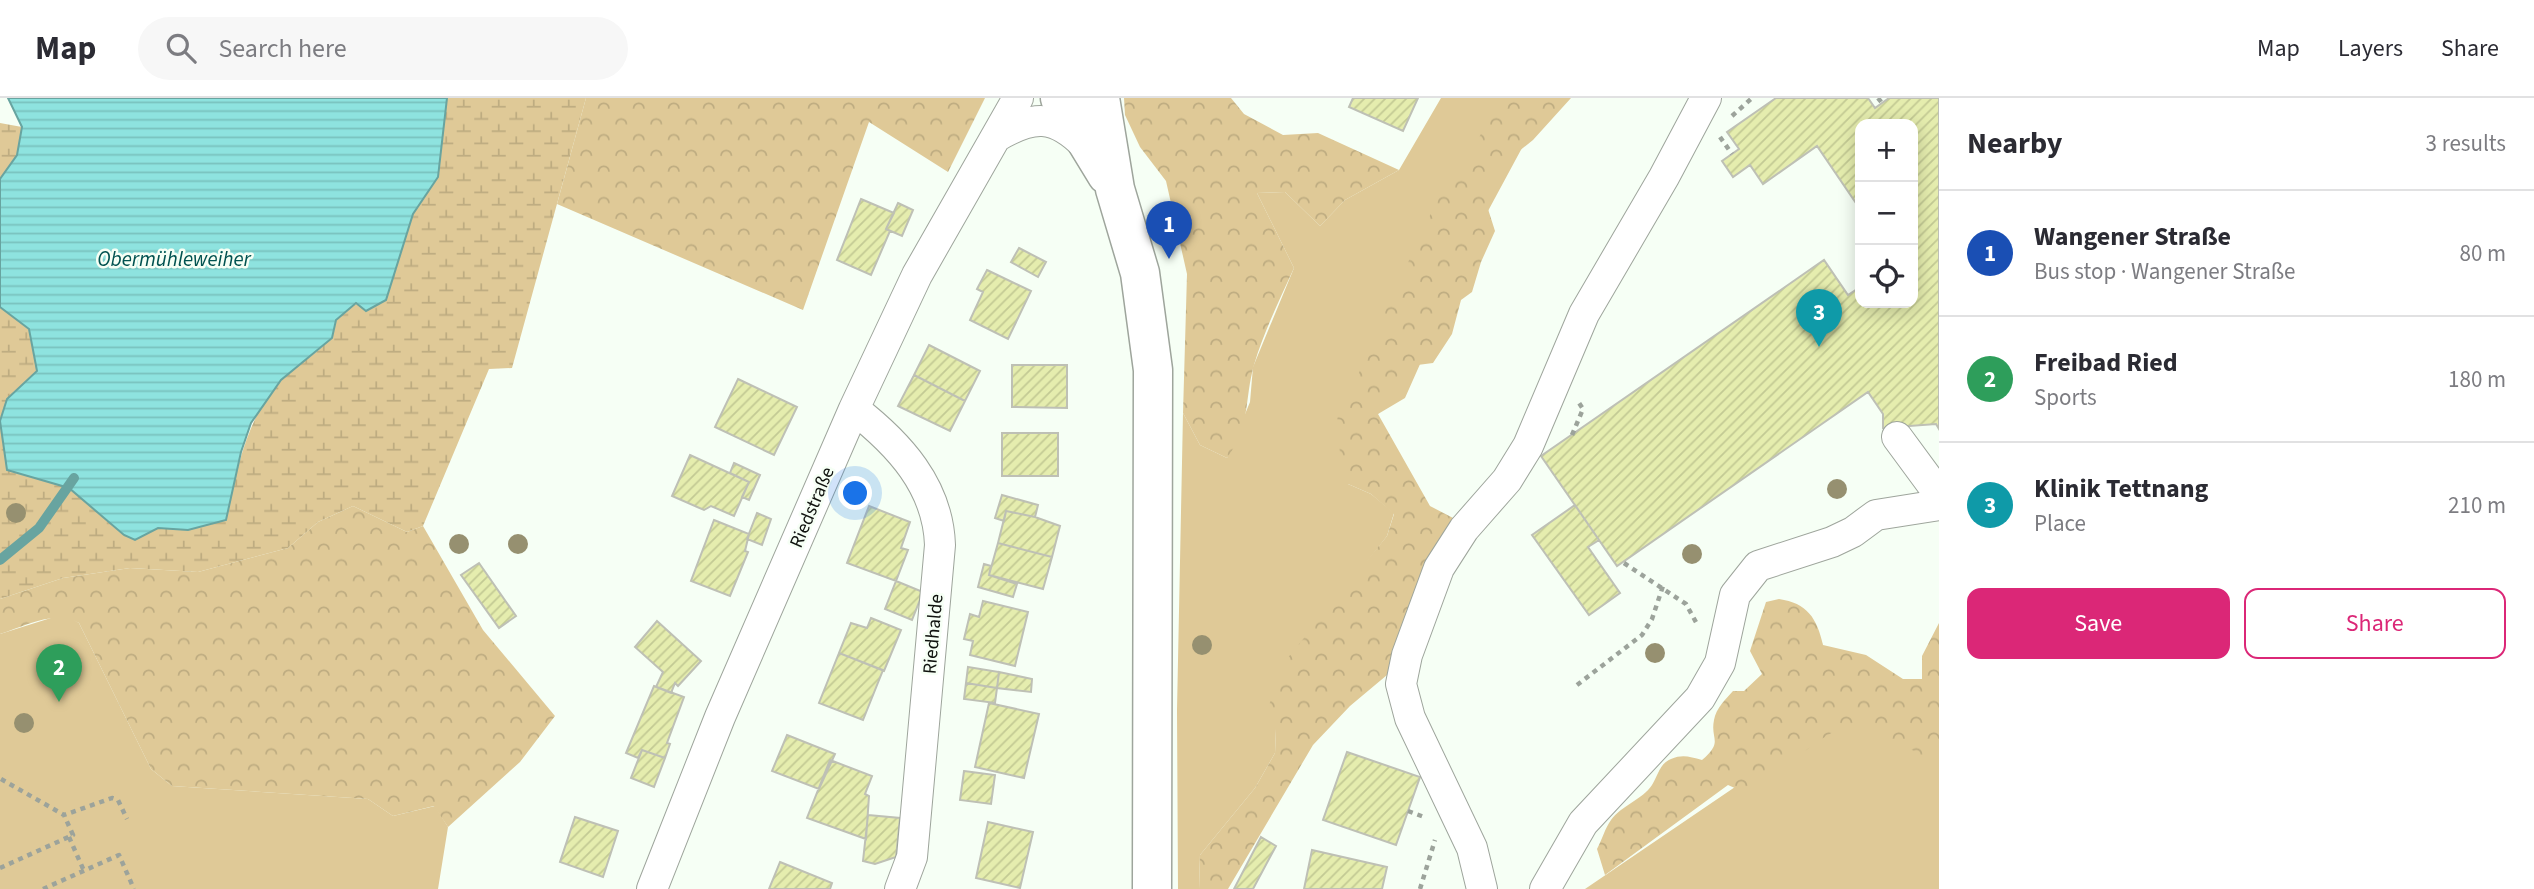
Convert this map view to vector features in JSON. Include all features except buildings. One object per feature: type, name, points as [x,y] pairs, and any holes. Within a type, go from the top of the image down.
[{"type":"main road","points":[[1060,98],[1115,189]]},
{"type":"main road","points":[[1100,98],[1115,189],[1140,272],[1153,370],[1152,889]]},
{"type":"street","name":"Riedstraße","points":[[652,889],[720,717],[854,409],[917,275],[1018,98]]},
{"type":"street","points":[[1482,889],[1472,848],[1410,718],[1401,684],[1407,655],[1439,569],[1464,529],[1507,481],[1528,446],[1584,314],[1664,177],[1706,98]]},
{"type":"street","points":[[996,137],[1026,122],[1052,122],[1071,131],[1091,150]]},
{"type":"street","name":"Riedhalde","points":[[854,409],[897,446],[924,483],[935,505],[940,524],[912,857],[900,889]]},
{"type":"street","points":[[1897,437],[1939,494]]},
{"type":"street","points":[[1545,889],[1583,823],[1700,698],[1720,663],[1735,595],[1752,571],[1772,559],[1832,542],[1853,533],[1876,515],[1939,505]]},
{"type":"path","points":[[1732,155],[1719,135],[1723,124],[1752,98]]},
{"type":"path","points":[[1624,563],[1663,586],[1686,604],[1702,635]]},
{"type":"path","points":[[1577,685],[1642,635],[1663,586]]},
{"type":"path","points":[[0,868],[73,835],[64,815],[1,779]]},
{"type":"path","points":[[64,815],[112,798],[118,800],[127,819]]},
{"type":"path","points":[[69,837],[84,871]]},
{"type":"path","points":[[43,889],[119,855],[134,889]]},
{"type":"green space","points":[[447,98],[586,98],[512,368],[489,369],[423,526],[407,532],[353,506],[318,522],[288,548],[198,572],[130,568],[63,578],[0,599],[0,307],[29,329],[37,372],[16,396],[6,415],[4,436],[7,470],[69,488],[124,535],[135,540],[158,528],[226,520],[250,429],[268,396],[286,375],[330,339],[342,313],[359,304],[386,300],[413,214],[438,177]]},
{"type":"green space","points":[[586,98],[985,98],[948,172],[869,122],[803,310],[557,204]]},
{"type":"green space","points":[[1124,98],[1231,98],[1244,114],[1283,135],[1318,133],[1399,170],[1345,200],[1320,226],[1285,192],[1257,193],[1294,268],[1258,352],[1240,434],[1227,458],[1200,445],[1183,413],[1187,274],[1166,181],[1140,147],[1125,115]]},
{"type":"green space","points":[[1441,98],[1549,98],[1488,211],[1405,398],[1378,414],[1348,484],[1371,494],[1394,513],[1387,536],[1331,608],[1276,729],[1275,753],[1255,788],[1200,855],[1199,889],[1178,889],[1177,710],[1183,413],[1200,445],[1227,458],[1250,402],[1253,367],[1294,268],[1257,193],[1285,192],[1320,226],[1345,200],[1399,170]]},
{"type":"green space","points":[[1502,98],[1571,98],[1533,140],[1498,168],[1481,187],[1495,231],[1481,262],[1472,292],[1461,300],[1452,334],[1433,363],[1402,367],[1378,414],[1430,506],[1455,519],[1393,670],[1350,706],[1313,745],[1228,889],[1199,889],[1200,855],[1255,788],[1275,753],[1276,729],[1266,713],[1286,660],[1387,536],[1394,514],[1371,494],[1348,484],[1341,469],[1337,412],[1354,391],[1364,355],[1379,336],[1382,318],[1447,179],[1458,173]]},
{"type":"green space","points":[[0,123],[22,127],[17,155],[0,179]]},
{"type":"green space","points":[[353,506],[407,532],[423,526],[483,630],[555,716],[520,762],[448,827],[434,806],[393,816],[368,799],[172,786],[151,769],[79,623],[70,619],[50,618],[0,634],[0,599],[63,578],[130,568],[198,572],[288,548],[318,522]]},
{"type":"green space","points":[[1779,599],[1797,604],[1809,613],[1818,627],[1823,645],[1866,655],[1903,679],[1922,679],[1922,656],[1939,623],[1939,753],[1924,762],[1917,752],[1847,724],[1746,793],[1728,785],[1605,875],[1597,849],[1611,820],[1648,790],[1667,761],[1683,756],[1702,760],[1709,754],[1715,740],[1713,727],[1719,708],[1733,691],[1744,691],[1762,674],[1750,651],[1766,602]]},
{"type":"green space","points":[[67,616],[79,623],[151,769],[172,786],[368,799],[393,816],[435,806],[448,827],[438,889],[0,889],[0,634],[54,617]]},
{"type":"green space","points":[[1838,717],[1939,737],[1939,889],[1585,889]]},
{"type":"water","name":"Obermühleweiher","points":[[8,98],[447,98],[438,177],[413,214],[386,300],[366,311],[356,303],[336,320],[332,338],[281,380],[251,423],[241,452],[226,520],[188,530],[158,528],[135,540],[124,535],[69,488],[7,470],[0,421],[7,399],[37,371],[29,329],[0,307],[0,179],[17,155],[22,127]]},
{"type":"waterway","points":[[0,560],[39,528],[74,478]]},
{"type":"place","name":"Wangener Straße","points":[[1169,259]]},
{"type":"place","name":"Klinik Tettnang","points":[[1819,347]]},
{"type":"place","name":"Freibad Ried","points":[[59,702]]}]
